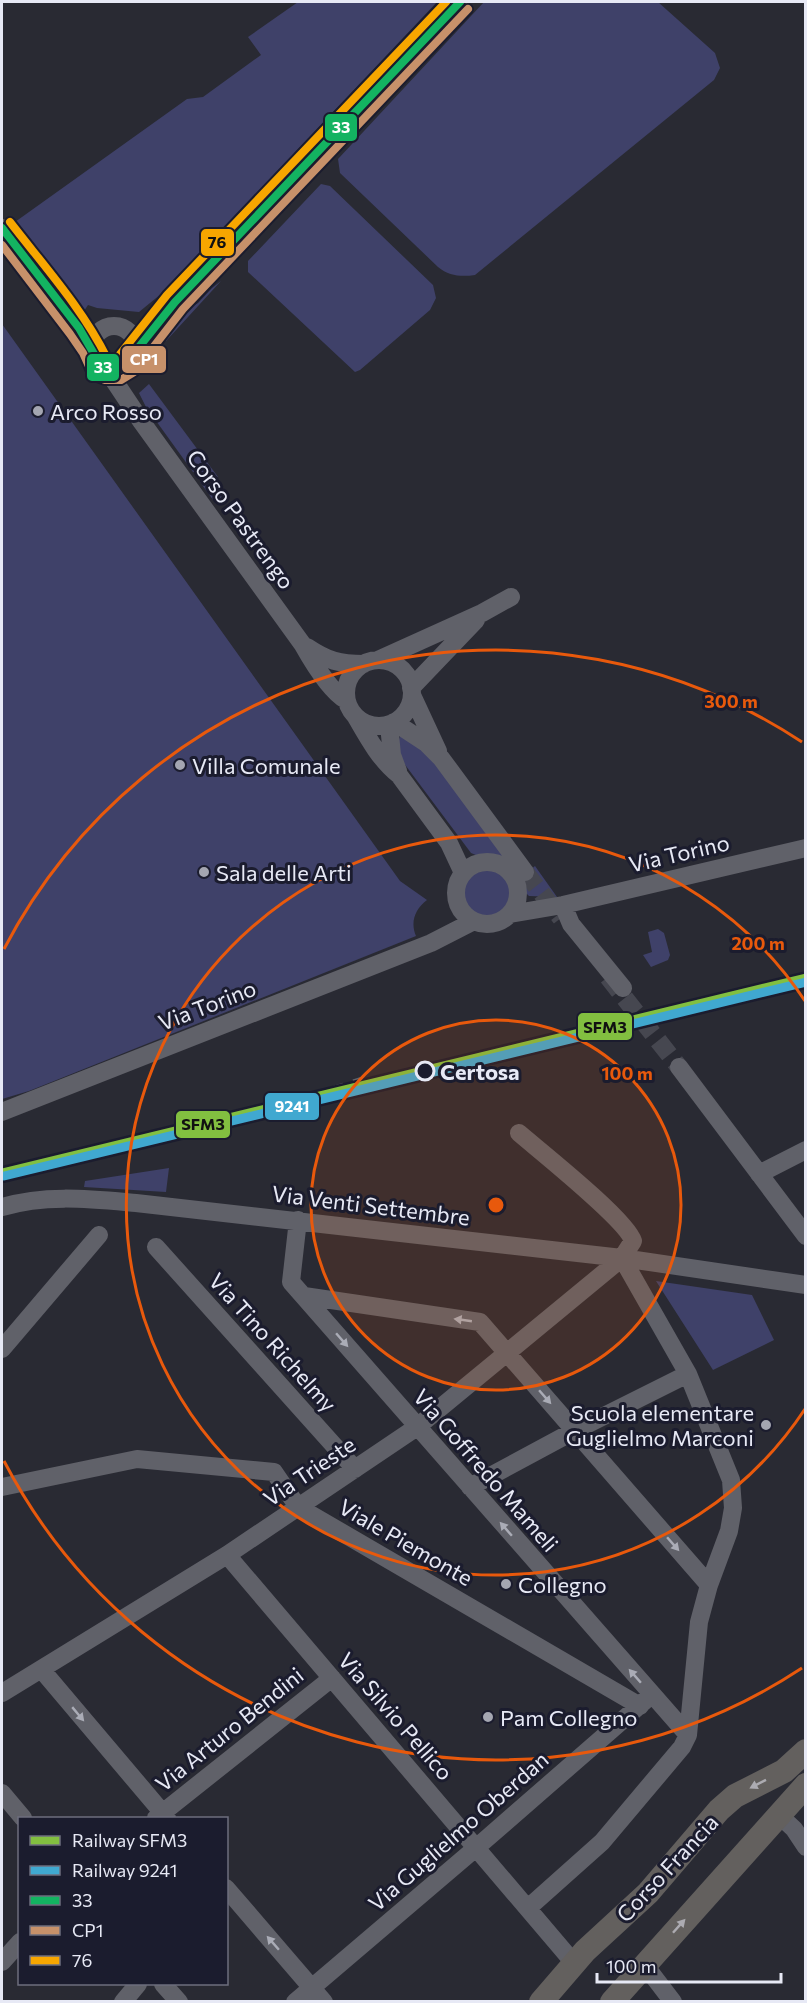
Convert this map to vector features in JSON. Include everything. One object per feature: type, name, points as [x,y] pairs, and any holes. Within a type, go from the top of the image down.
[{"type":"main road","name":"Corso Francia","points":[[541,2001],[585,1951],[648,1893],[719,1810],[735,1796],[784,1771],[806,1750]]},
{"type":"main road","name":"Corso Francia","points":[[612,2001],[806,1785]]},
{"type":"street","points":[[2,228],[66,311],[92,348],[102,367],[110,370],[122,369],[175,302],[460,2]]},
{"type":"street","points":[[66,311],[105,328],[124,328],[145,322],[175,302]]},
{"type":"street","points":[[92,348],[96,335],[105,328]]},
{"type":"street","points":[[124,328],[134,340],[133,356]]},
{"type":"street","name":"Corso Pastrengo","points":[[133,356],[130,379],[141,421]]},
{"type":"street","name":"Corso Pastrengo","points":[[110,370],[111,376],[141,421],[310,657],[339,696],[346,700]]},
{"type":"street","points":[[463,873],[449,843],[399,775],[389,767],[350,709],[346,700],[346,689],[355,670],[482,613],[511,597]]},
{"type":"street","points":[[356,717],[371,726],[392,724],[403,715],[409,706],[412,691],[482,613]]},
{"type":"street","points":[[422,640],[435,663]]},
{"type":"street","name":"Corso Pastrengo","points":[[303,645],[324,658],[342,664],[371,662]]},
{"type":"street","points":[[371,662],[396,666],[409,679],[441,758]]},
{"type":"street","points":[[392,724],[426,743],[441,758],[525,872]]},
{"type":"street","points":[[392,724],[392,755],[399,775]]},
{"type":"street","points":[[449,843],[482,862]]},
{"type":"street","name":"Via Torino","points":[[510,914],[563,905],[806,848]]},
{"type":"street","points":[[482,862],[493,862],[511,872],[518,891],[515,907],[510,914],[502,920],[484,924],[468,916],[457,901],[456,891],[463,873],[468,868],[482,862]]},
{"type":"street","name":"Via Torino","points":[[518,891],[528,899],[563,905]]},
{"type":"street","points":[[563,905],[572,924],[623,988]]},
{"type":"street","name":"Via Torino","points":[[2,1112],[431,944],[468,916]]},
{"type":"street","points":[[679,1067],[806,1236]]},
{"type":"street","points":[[519,1133],[614,1215],[631,1235],[633,1241],[622,1258],[688,1374],[731,1480],[733,1508],[729,1531],[709,1585],[699,1622],[688,1735],[682,1747],[602,1842],[528,1908],[568,1956]]},
{"type":"street","points":[[759,1174],[806,1150]]},
{"type":"street","name":"Via Venti Settembre","points":[[2,1207],[26,1201],[72,1197],[298,1220],[622,1258],[806,1285]]},
{"type":"street","name":"Via Goffredo Mameli","points":[[298,1220],[291,1282],[470,1487],[646,1700],[688,1735]]},
{"type":"street","points":[[2,1349],[99,1235]]},
{"type":"street","name":"Via Tino Richelmy","points":[[156,1247],[355,1469]]},
{"type":"street","name":"Via Trieste","points":[[2,1693],[227,1555],[417,1428],[622,1258]]},
{"type":"street","points":[[304,1296],[480,1322],[709,1585]]},
{"type":"street","points":[[470,1487],[574,1431],[688,1374]]},
{"type":"street","name":"Viale Piemonte","points":[[2,1487],[137,1460],[274,1472],[298,1508],[646,1700]]},
{"type":"street","name":"Via Silvio Pellico","points":[[227,1555],[528,1908]]},
{"type":"street","points":[[41,1669],[162,1817]]},
{"type":"street","name":"Via Arturo Bendini","points":[[162,1817],[332,1678]]},
{"type":"street","name":"Via Guglielmo Oberdan","points":[[295,2001],[646,1700]]},
{"type":"street","points":[[779,1815],[794,1829],[806,1847]]},
{"type":"street","points":[[228,1890],[324,2001]]},
{"type":"street","points":[[2,1962],[18,1944]]},
{"type":"street","points":[[644,1964],[673,2001]]},
{"type":"street","points":[[123,2001],[136,1985]]},
{"type":"street","points":[[165,1985],[178,2001]]},
{"type":"shaded area","points":[[298,2],[437,2],[161,294],[139,312],[88,305],[84,311],[70,301],[15,222],[187,99],[203,97],[261,55],[248,37]]},
{"type":"shaded area","points":[[484,2],[658,2],[715,53],[720,68],[714,80],[475,275],[460,276],[438,267],[340,173],[338,159]]},
{"type":"shaded area","points":[[321,184],[330,186],[433,285],[436,298],[430,310],[355,372],[248,272],[248,261]]},
{"type":"shaded area","points":[[221,281],[166,341],[159,333],[171,319],[198,303]]},
{"type":"shaded area","points":[[2,324],[400,881],[427,900],[419,907],[415,916],[413,926],[416,936],[29,1091],[2,1099]]},
{"type":"shaded area","points":[[149,384],[218,477],[193,472],[146,407],[139,393]]},
{"type":"shaded area","points":[[200,482],[220,486],[222,504],[216,504]]},
{"type":"shaded area","points":[[400,736],[415,738],[523,876],[535,866],[557,897],[529,896],[509,867],[499,860],[471,853],[403,762],[397,747]]},
{"type":"shaded area","points":[[487,870],[496,871],[503,877],[509,884],[509,902],[503,909],[496,915],[487,916],[478,915],[471,909],[465,902],[464,893],[465,884],[471,877],[478,871]]},
{"type":"shaded area","points":[[658,929],[664,933],[670,955],[668,960],[651,967],[643,955],[652,952],[648,932]]},
{"type":"shaded area","points":[[169,1168],[166,1192],[84,1187],[85,1181]]},
{"type":"shaded area","points":[[656,1281],[752,1295],[774,1340],[713,1370]]},
{"type":"tunnel","points":[[525,872],[561,918]]},
{"type":"tunnel","points":[[608,977],[679,1067]]},
{"type":"railway","points":[[277,1106],[361,1079]]},
{"type":"railway","points":[[2,1179],[78,1154]]},
{"type":"rail line","name":"SFM3","points":[[2,1173],[806,978]]},
{"type":"rail line","name":"9241","points":[[4,1176],[806,982]]},
{"type":"transit line","name":"76","points":[[10,222],[74,305],[107,358],[113,360],[117,358],[167,295],[446,2]]},
{"type":"transit line","name":"33","points":[[2,228],[79,328],[101,366],[111,370],[121,368],[129,362],[175,302],[460,2]]},
{"type":"transit line","name":"CP1","points":[[2,245],[70,334],[83,353],[91,371],[97,377],[105,380],[121,380],[134,372],[183,309],[468,9]]},
{"type":"place","name":"Arco Rosso","points":[[38,411]]},
{"type":"place","name":"Villa Comunale","points":[[180,765]]},
{"type":"place","name":"Sala delle Arti","points":[[204,872]]},
{"type":"place","name":"Certosa","points":[[425,1071]]},
{"type":"place","name":"Scuola elementare Guglielmo Marconi","points":[[766,1425]]},
{"type":"place","name":"Collegno","points":[[506,1584]]},
{"type":"place","name":"Pam Collegno","points":[[488,1717]]}]
